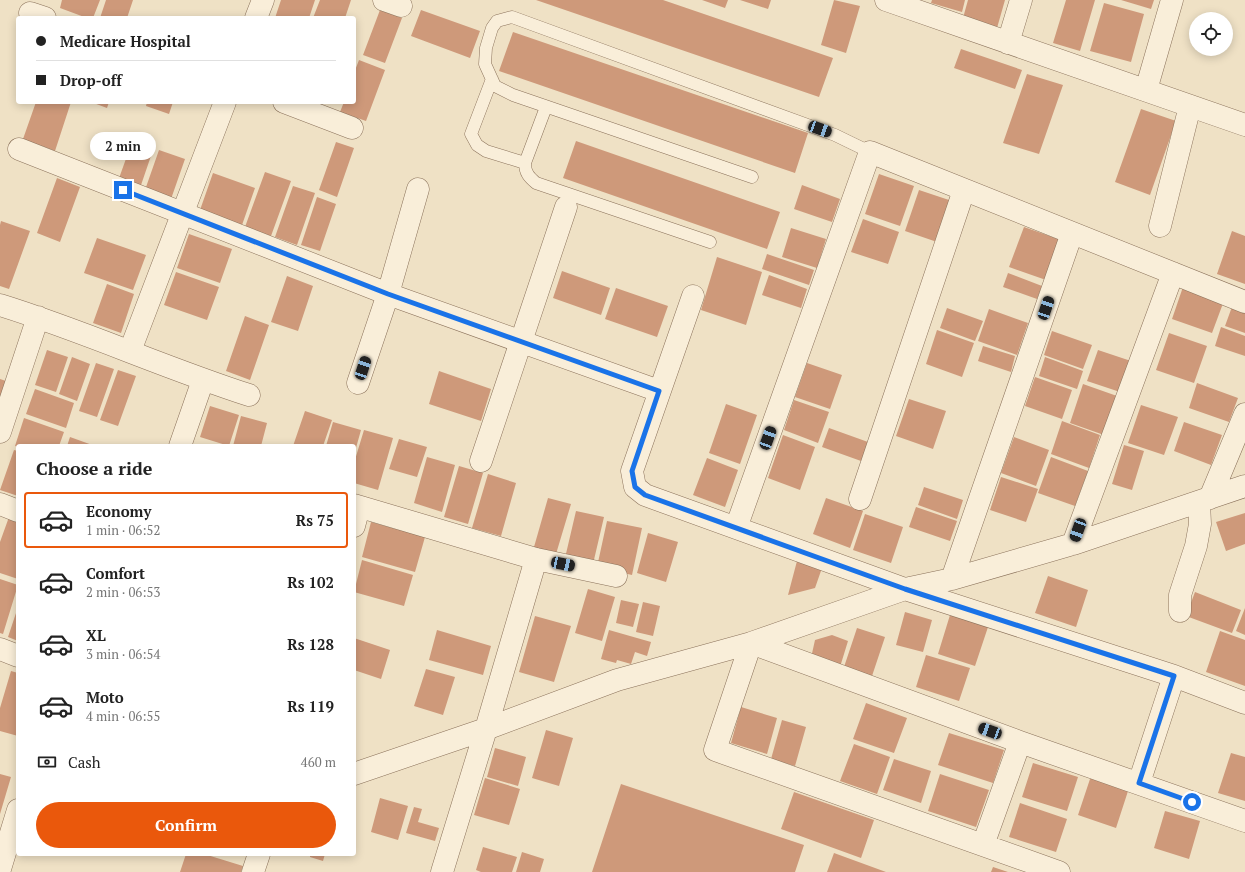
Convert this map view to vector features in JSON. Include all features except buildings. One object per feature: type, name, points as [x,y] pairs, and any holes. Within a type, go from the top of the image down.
[{"type":"street","points":[[257,16],[263,0]]},
{"type":"street","points":[[886,0],[1245,125]]},
{"type":"street","points":[[1008,43],[1021,0]]},
{"type":"street","points":[[1146,90],[1172,0]]},
{"type":"street","points":[[130,351],[224,104]]},
{"type":"street","points":[[289,104],[352,128]]},
{"type":"street","points":[[1160,226],[1190,106]]},
{"type":"street","points":[[19,149],[388,294],[659,391]]},
{"type":"street","points":[[736,528],[870,152],[1245,302]]},
{"type":"street","points":[[358,383],[388,294],[418,189]]},
{"type":"street","points":[[860,499],[964,190]]},
{"type":"street","points":[[481,461],[566,207]]},
{"type":"street","points":[[952,579],[1072,233]]},
{"type":"street","points":[[1073,544],[1173,273]]},
{"type":"street","points":[[692,296],[632,471],[635,487],[645,495],[905,589],[1174,676],[1245,703]]},
{"type":"street","points":[[0,306],[38,317],[203,380],[249,395]]},
{"type":"street","points":[[0,432],[38,317]]},
{"type":"street","points":[[181,444],[203,380]]},
{"type":"street","points":[[1180,611],[1180,595],[1196,546],[1204,500],[1245,414]]},
{"type":"street","points":[[356,773],[486,729],[617,680],[751,643],[905,589],[952,579],[1073,544],[1245,486]]},
{"type":"street","points":[[0,504],[16,510]]},
{"type":"street","points":[[356,513],[536,559],[616,576]]},
{"type":"street","points":[[442,872],[536,559]]},
{"type":"street","points":[[751,643],[1020,742],[1245,821]]},
{"type":"street","points":[[751,643],[715,750],[1059,872]]},
{"type":"street","points":[[0,649],[16,655]]},
{"type":"street","points":[[1139,783],[1174,676]]},
{"type":"street","points":[[983,844],[1020,742]]},
{"type":"street","points":[[0,869],[16,817]]},
{"type":"street","points":[[253,872],[258,856]]},
{"type":"lane","points":[[752,177],[513,95],[495,86],[485,64],[486,48],[492,28],[497,21],[512,17],[834,135],[870,152]]},
{"type":"lane","points":[[492,79],[471,134],[477,145],[486,151],[524,163]]},
{"type":"lane","points":[[546,106],[524,163],[524,170],[536,183],[710,242]]},
{"type":"route","points":[[123,190],[388,294],[659,391],[632,471],[635,487],[645,495],[905,589],[1174,676],[1139,783],[1192,802]]}]
